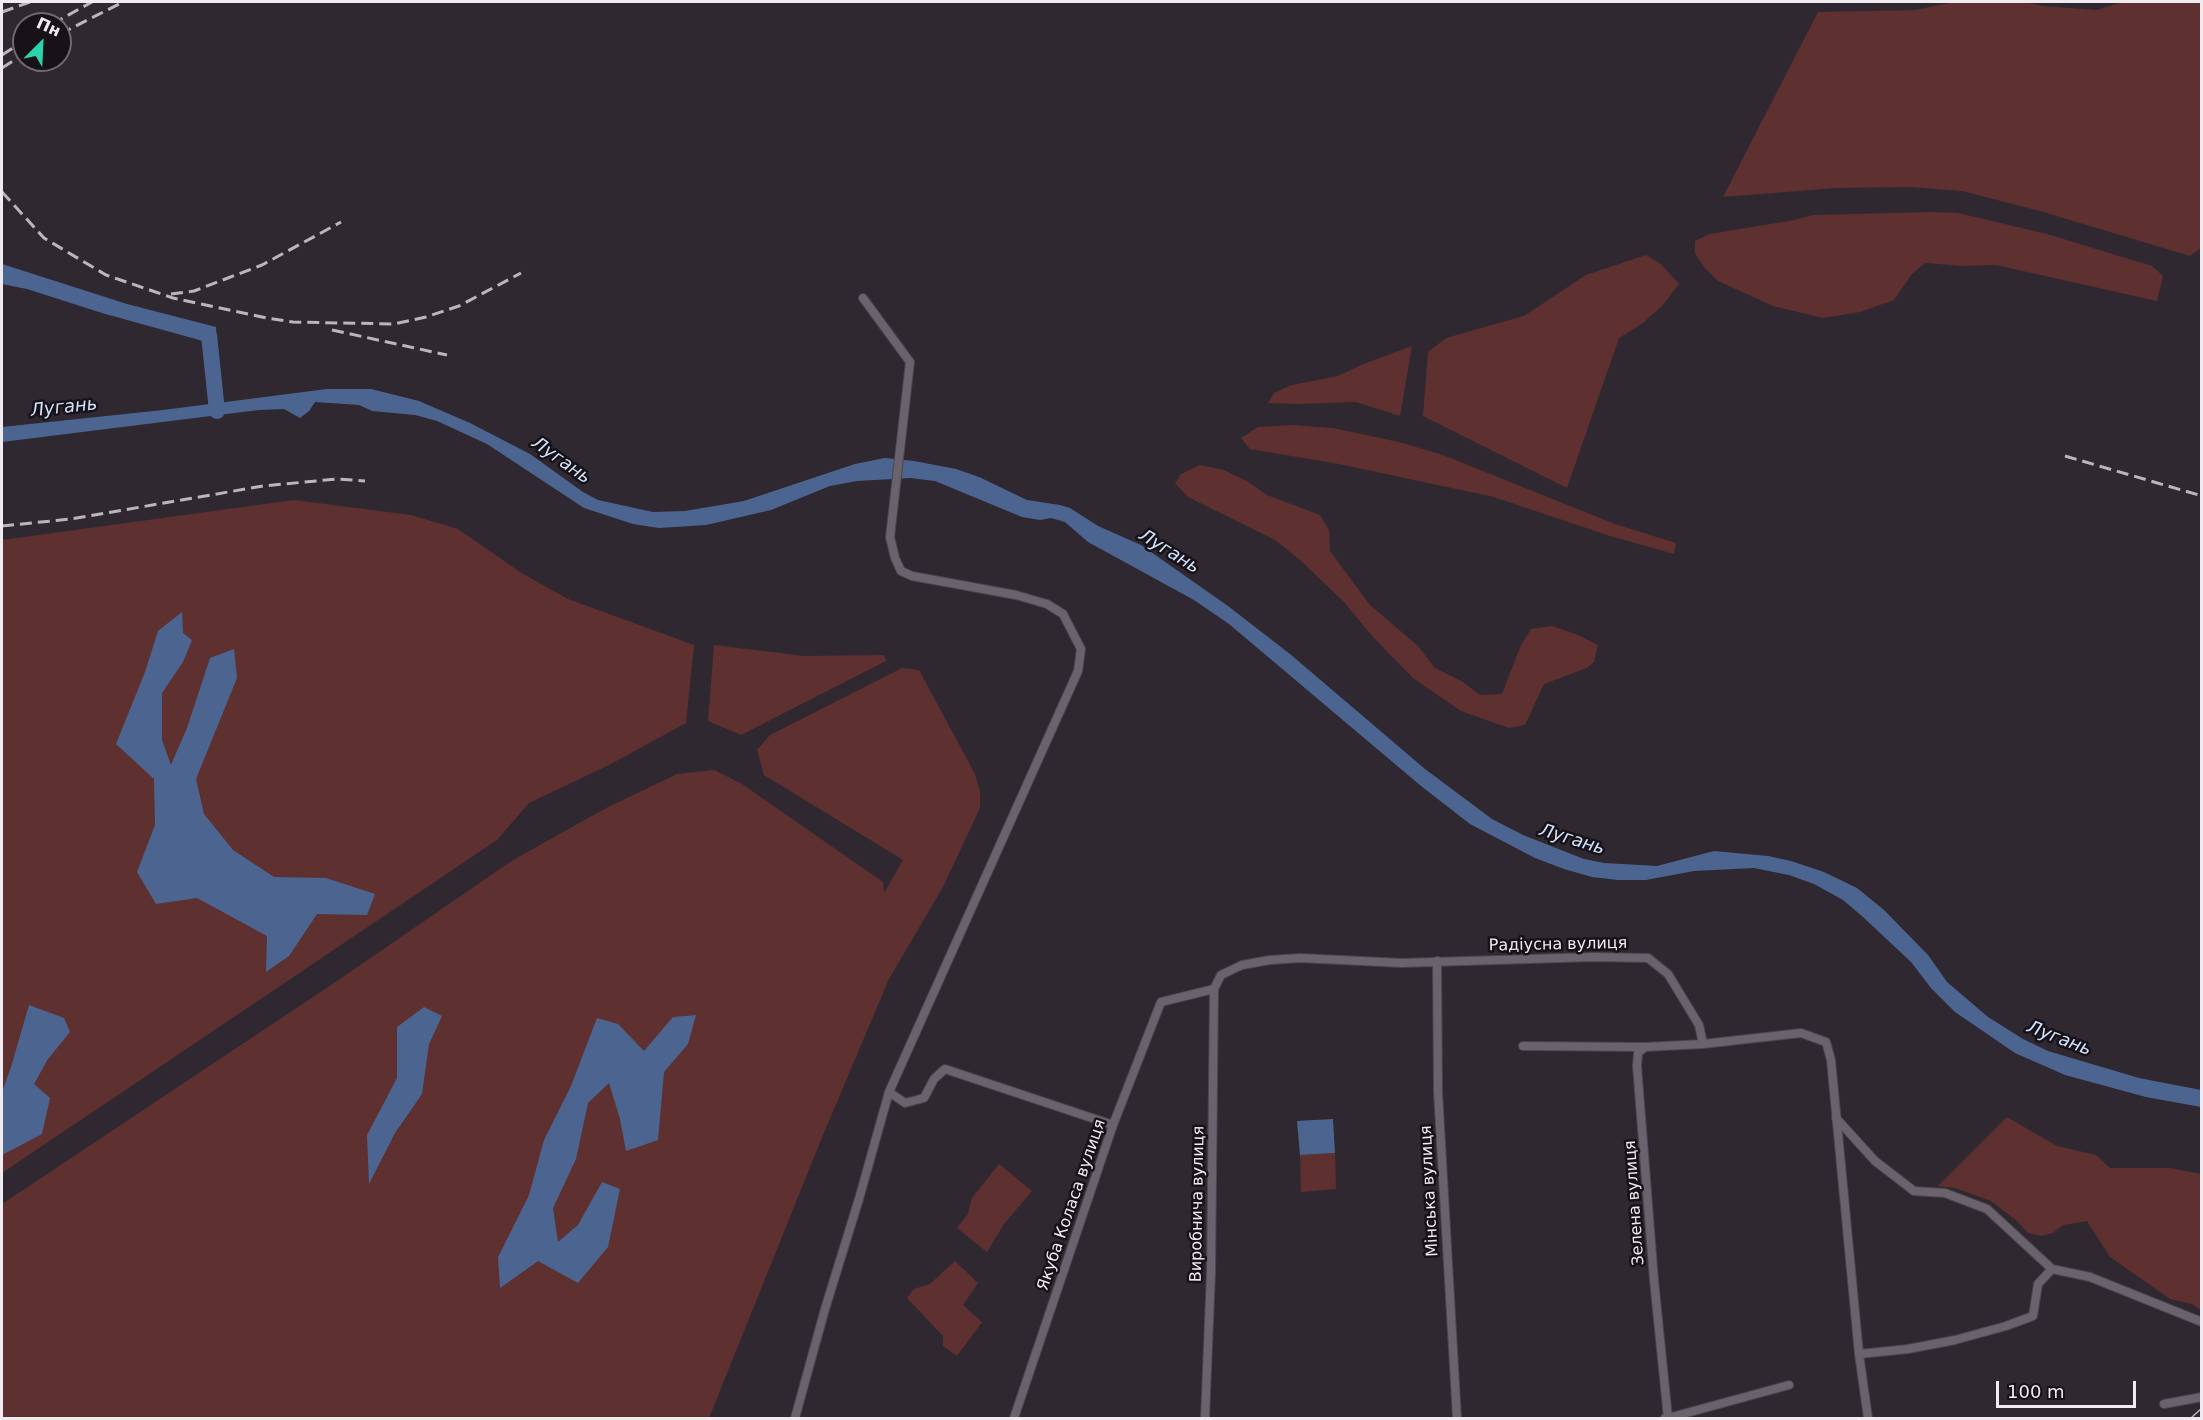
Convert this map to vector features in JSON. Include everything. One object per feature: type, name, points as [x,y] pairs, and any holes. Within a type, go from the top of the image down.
[{"type":"street","points":[[795,1419],[889,1092],[1078,671],[1081,649],[1063,614],[1047,604],[1017,595],[912,576],[901,571],[890,537],[910,362],[863,298]]},
{"type":"street","name":"Радіусна вулиця","points":[[1214,989],[1221,975],[1242,965],[1270,960],[1300,958],[1402,963],[1593,957],[1648,958],[1668,974],[1699,1025],[1703,1044]]},
{"type":"street","name":"Мінська вулиця","points":[[1437,961],[1438,1092],[1457,1419]]},
{"type":"street","name":"Якуба Коласа вулиця","points":[[1014,1419],[1113,1125],[1161,1002],[1214,989]]},
{"type":"street","name":"Виробнича вулиця","points":[[1204,1419],[1211,1273],[1214,989]]},
{"type":"street","points":[[1523,1046],[1645,1047],[1703,1044],[1801,1033],[1826,1042],[1831,1060],[1859,1354],[1868,1419]]},
{"type":"street","name":"Зелена вулиця","points":[[1645,1047],[1638,1053],[1636,1066],[1666,1418],[1789,1385]]},
{"type":"street","points":[[889,1092],[905,1103],[924,1098],[934,1079],[945,1069],[1113,1125]]},
{"type":"street","points":[[1836,1118],[1875,1161],[1914,1191],[1945,1193],[1987,1209],[2052,1269],[2090,1277],[2202,1322]]},
{"type":"street","points":[[1859,1354],[1908,1349],[1955,1340],[2033,1316],[2038,1284],[2052,1269]]},
{"type":"street","points":[[2164,1404],[2202,1397]]},
{"type":"shaded area","points":[[1954,2],[2025,2],[2043,6],[2097,10],[2122,2],[2201,2],[2201,248],[2190,256],[2040,211],[1962,191],[1908,187],[1836,188],[1723,197],[1818,12],[1915,10]]},
{"type":"shaded area","points":[[1958,213],[2047,234],[2152,266],[2163,276],[2157,301],[1996,265],[1964,266],[1925,263],[1912,274],[1894,300],[1860,312],[1823,318],[1773,306],[1718,281],[1704,267],[1695,253],[1695,241],[1710,234],[1813,215]]},
{"type":"shaded area","points":[[1646,255],[1661,264],[1679,284],[1662,306],[1643,323],[1619,338],[1567,488],[1423,416],[1428,352],[1446,338],[1524,316],[1586,275]]},
{"type":"shaded area","points":[[1412,346],[1400,416],[1356,402],[1268,403],[1274,393],[1292,385],[1338,376]]},
{"type":"shaded area","points":[[1291,425],[1333,428],[1399,442],[1443,455],[1615,524],[1676,543],[1674,554],[1610,536],[1494,497],[1339,464],[1250,449],[1241,438],[1258,427]]},
{"type":"shaded area","points":[[1200,465],[1224,470],[1247,481],[1267,495],[1320,515],[1329,530],[1330,551],[1370,605],[1418,646],[1435,668],[1463,682],[1480,695],[1502,694],[1521,645],[1531,629],[1552,626],[1598,645],[1594,662],[1587,668],[1544,684],[1525,725],[1509,728],[1461,711],[1413,678],[1373,637],[1344,602],[1300,560],[1275,540],[1188,497],[1175,483],[1181,474]]},
{"type":"shaded area","points":[[294,500],[411,515],[458,529],[520,572],[568,599],[694,645],[686,723],[609,765],[529,803],[497,840],[2,1173],[2,540]]},
{"type":"shaded area","points":[[714,645],[804,656],[884,655],[886,661],[741,735],[708,721]]},
{"type":"shaded area","points":[[902,668],[919,670],[975,774],[980,791],[980,808],[944,885],[889,979],[823,1135],[709,1418],[2,1418],[2,1204],[337,981],[513,860],[608,807],[677,774],[714,770],[742,784],[883,882],[884,893],[903,860],[764,775],[757,750],[770,735]]},
{"type":"shaded area","points":[[2007,1117],[2057,1146],[2096,1155],[2110,1168],[2170,1168],[2201,1174],[2201,1310],[2192,1304],[2170,1299],[2110,1257],[2087,1221],[2063,1225],[2053,1233],[2042,1236],[2028,1233],[2017,1221],[1991,1201],[1955,1188],[1938,1186]]},
{"type":"shaded area","points":[[1335,1153],[1336,1189],[1301,1192],[1300,1155]]},
{"type":"shaded area","points":[[999,1164],[1032,1191],[1004,1224],[987,1252],[957,1228],[968,1214],[972,1198]]},
{"type":"shaded area","points":[[955,1261],[978,1283],[963,1305],[982,1322],[957,1356],[943,1346],[943,1336],[907,1298],[914,1289],[930,1284]]},
{"type":"water","points":[[2,264],[127,304],[216,327],[217,355],[205,359],[203,341],[27,289],[2,284]]},
{"type":"water","points":[[327,389],[371,389],[419,401],[470,423],[530,454],[598,500],[653,512],[685,511],[744,501],[855,464],[885,458],[956,469],[979,477],[1027,500],[1070,508],[1098,526],[1141,545],[1228,606],[1290,654],[1425,769],[1492,819],[1523,835],[1561,850],[1584,859],[1604,863],[1657,866],[1714,851],[1768,856],[1824,872],[1857,888],[1884,910],[1928,955],[1947,982],[1988,1017],[2023,1039],[2048,1051],[2139,1078],[2201,1090],[2201,1107],[2146,1097],[2065,1075],[2015,1053],[1955,1012],[1931,988],[1911,962],[1863,917],[1843,900],[1814,884],[1789,875],[1754,868],[1694,871],[1646,880],[1618,880],[1592,877],[1535,858],[1470,824],[1421,786],[1229,624],[1194,600],[1088,542],[1065,522],[1051,518],[1040,520],[1022,517],[935,481],[911,478],[857,481],[830,486],[771,510],[706,525],[659,528],[633,524],[584,508],[487,444],[437,421],[415,415],[372,411],[359,405],[315,402],[300,418],[284,409],[259,410],[2,442],[2,427],[163,410]]},
{"type":"water","points":[[182,612],[183,633],[192,640],[183,662],[162,693],[162,740],[171,765],[187,728],[210,658],[234,649],[237,678],[196,779],[204,814],[233,850],[274,877],[326,878],[375,894],[367,915],[317,914],[289,956],[266,972],[267,936],[197,898],[156,904],[137,872],[155,825],[154,779],[116,744],[145,672],[158,631]]},
{"type":"water","points":[[29,1005],[64,1018],[70,1032],[48,1059],[34,1084],[50,1098],[42,1134],[2,1155],[2,1092]]},
{"type":"water","points":[[424,1007],[442,1016],[429,1044],[422,1094],[395,1133],[369,1184],[367,1135],[397,1078],[397,1027]]},
{"type":"water","points":[[696,1015],[688,1044],[664,1072],[658,1140],[626,1151],[620,1119],[609,1083],[588,1103],[576,1159],[553,1208],[558,1242],[578,1225],[602,1182],[620,1189],[608,1247],[578,1283],[538,1261],[500,1288],[498,1257],[529,1195],[544,1140],[571,1086],[597,1018],[618,1024],[644,1051],[673,1017]]},
{"type":"water","points":[[1333,1119],[1335,1153],[1300,1155],[1297,1121]]},
{"type":"waterway","points":[[209,335],[217,411]]},
{"type":"tram line","points":[[2191,1418],[2202,1408]]},
{"type":"railway","points":[[2,12],[30,2]]},
{"type":"railway","points":[[72,13],[92,2]]},
{"type":"railway","points":[[72,28],[123,2]]},
{"type":"railway","points":[[2,55],[12,49]]},
{"type":"railway","points":[[2,68],[12,62]]},
{"type":"railway","points":[[2,192],[44,238],[106,275],[173,298],[267,318],[293,322],[394,324],[459,306],[521,273]]},
{"type":"railway","points":[[171,294],[194,291],[262,265],[341,222]]},
{"type":"railway","points":[[332,330],[447,355]]},
{"type":"railway","points":[[2065,456],[2202,496]]},
{"type":"railway","points":[[2,526],[71,519],[263,486],[337,479],[365,481]]},
{"type":"water label","name":"Лугань","points":[[64,408]]},
{"type":"water label","name":"Лугань","points":[[561,461]]},
{"type":"water label","name":"Лугань","points":[[1169,552]]},
{"type":"water label","name":"Лугань","points":[[1572,840]]},
{"type":"water label","name":"Лугань","points":[[2059,1039]]}]
